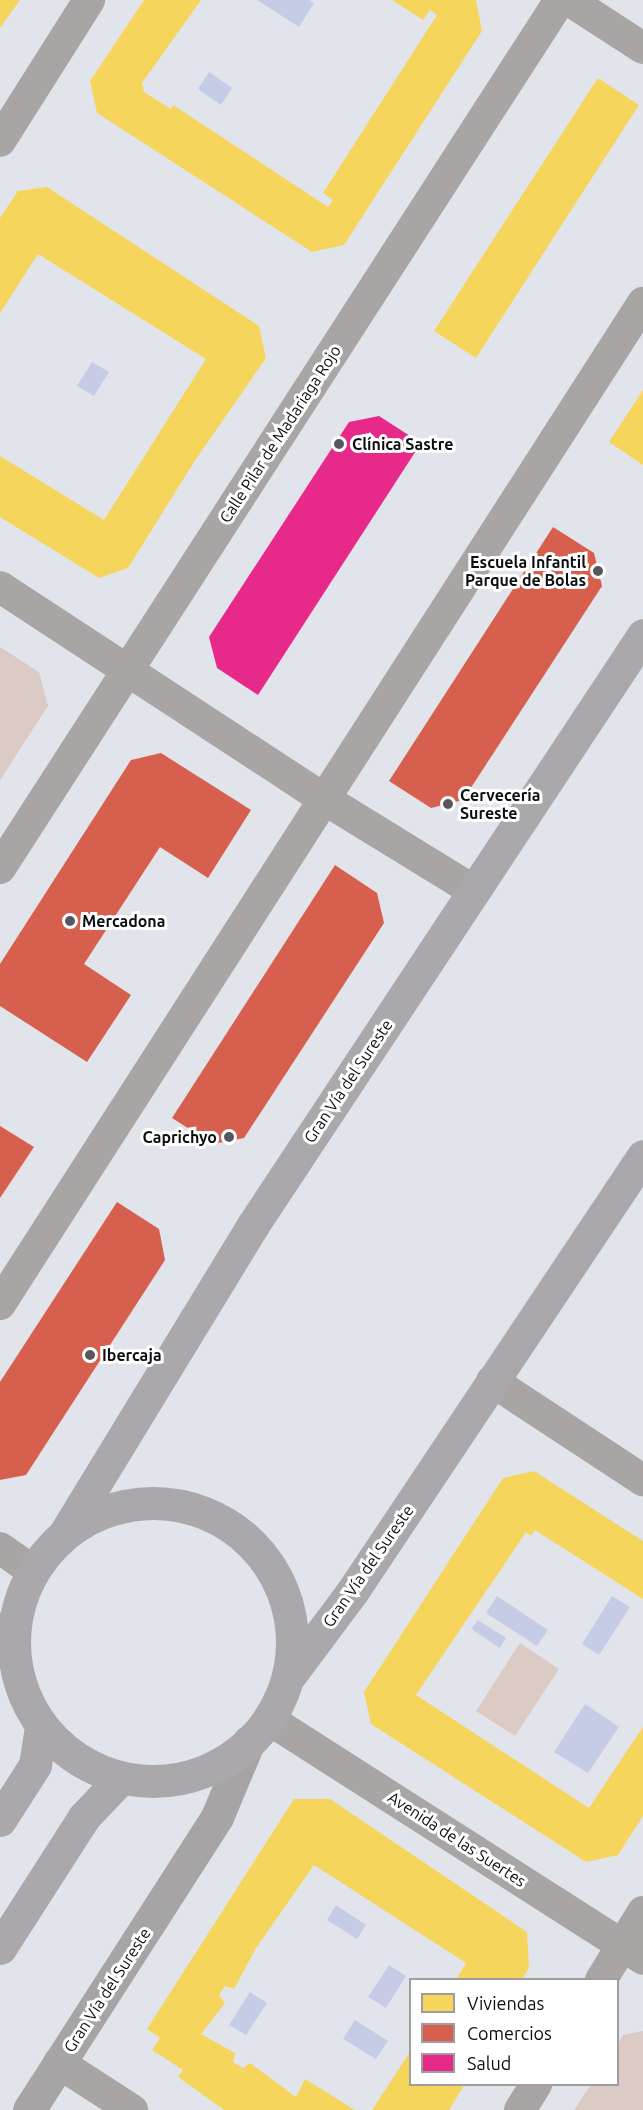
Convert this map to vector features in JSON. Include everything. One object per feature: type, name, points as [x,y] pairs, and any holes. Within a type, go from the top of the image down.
[{"type":"main road","name":"Gran Vía del Sureste","points":[[64,1533],[253,1225],[643,635]]},
{"type":"main road","name":"Gran Vía del Sureste","points":[[290,1675],[352,1592],[643,1156]]},
{"type":"main road","points":[[157,1502],[209,1513],[248,1538],[279,1577],[293,1625],[290,1675],[260,1730],[230,1760],[177,1780],[121,1778],[76,1759],[41,1726],[17,1677],[7,1627],[32,1570],[64,1533],[108,1509],[157,1502]]},
{"type":"main road","points":[[0,1820],[34,1765],[41,1726]]},
{"type":"main road","points":[[0,1948],[84,1817],[121,1778]]},
{"type":"street","points":[[4,125],[89,0]]},
{"type":"street","name":"Calle Pilar de Madariaga Rojo","points":[[0,868],[560,0]]},
{"type":"street","points":[[569,0],[643,48]]},
{"type":"street","points":[[0,1304],[326,800],[643,303]]},
{"type":"street","points":[[0,587],[326,800],[474,891]]},
{"type":"street","points":[[492,1380],[643,1480]]},
{"type":"street","points":[[0,1548],[32,1570]]},
{"type":"street","name":"Avenida de las Suertes","points":[[260,1730],[632,1952]]},
{"type":"street","name":"Gran Vía del Sureste","points":[[29,2110],[217,1817],[260,1730]]},
{"type":"street","points":[[603,1978],[632,1952],[643,1912]]},
{"type":"street","points":[[59,2063],[132,2110]]},
{"type":"street","points":[[520,2110],[535,2086]]},
{"type":"shaded area","points":[[0,647],[39,672],[48,706],[0,780]]},
{"type":"shaded area","points":[[520,1643],[559,1669],[515,1736],[476,1711]]},
{"type":"shaded area","points":[[643,2031],[643,2110],[574,2110],[590,2086],[619,2086],[619,2042],[623,2035]]},
{"type":"water","points":[[257,0],[309,0],[314,3],[299,27]]},
{"type":"water","points":[[209,72],[232,88],[221,105],[198,89]]},
{"type":"water","points":[[92,362],[109,372],[94,396],[77,386]]},
{"type":"water","points":[[497,1596],[548,1630],[537,1646],[486,1613]]},
{"type":"water","points":[[612,1596],[630,1607],[599,1655],[582,1644]]},
{"type":"water","points":[[478,1620],[506,1638],[500,1648],[471,1629]]},
{"type":"water","points":[[585,1704],[619,1727],[588,1773],[554,1752]]},
{"type":"water","points":[[336,1905],[366,1925],[357,1939],[327,1920]]},
{"type":"water","points":[[389,1965],[406,1976],[386,2008],[368,1997]]},
{"type":"water","points":[[250,1992],[267,2003],[246,2035],[229,2025]]},
{"type":"water","points":[[355,2020],[388,2041],[376,2059],[343,2039]]},
{"type":"building: Viviendas","points":[[0,0],[20,0],[0,28]]},
{"type":"building: Viviendas","points":[[144,0],[201,0],[142,83],[144,92],[171,109],[173,105],[328,207],[333,200],[323,193],[437,15],[430,10],[423,20],[392,0],[476,0],[482,31],[344,245],[312,252],[97,113],[90,81]]},
{"type":"building: Viviendas","points":[[598,78],[639,105],[476,358],[434,331]]},
{"type":"building: Viviendas","points":[[47,187],[259,326],[266,358],[194,462],[128,568],[99,578],[0,517],[0,456],[104,520],[206,359],[38,254],[0,313],[0,218],[18,191]]},
{"type":"building: Viviendas","points":[[643,390],[643,465],[609,442]]},
{"type":"building: Viviendas","points":[[534,1471],[643,1541],[643,1599],[535,1530],[531,1536],[526,1532],[416,1695],[589,1808],[643,1727],[643,1816],[618,1855],[586,1862],[371,1724],[364,1692],[503,1478]]},
{"type":"building: Viviendas","points":[[294,1799],[330,1799],[527,1932],[529,1967],[523,1978],[457,1978],[466,1963],[314,1865],[256,1948],[234,1989],[225,1986],[219,1995],[225,2003],[201,2034],[235,2053],[233,2062],[243,2068],[250,2063],[296,2097],[305,2079],[355,2110],[224,2110],[178,2077],[183,2070],[152,2050],[160,2038],[147,2029]]},
{"type":"building: Viviendas","points":[[409,2054],[409,2086],[463,2086],[449,2110],[372,2110]]},
{"type":"building: Comercios","points":[[553,527],[594,553],[602,586],[463,800],[431,808],[389,781]]},
{"type":"building: Comercios","name":"Mercadona","points":[[161,753],[251,810],[208,878],[160,847],[84,964],[131,995],[87,1062],[0,1006],[0,964],[131,760]]},
{"type":"building: Comercios","points":[[335,865],[377,893],[384,923],[244,1138],[213,1144],[172,1118]]},
{"type":"building: Comercios","points":[[0,1126],[34,1147],[0,1198]]},
{"type":"building: Comercios","points":[[117,1202],[159,1229],[165,1260],[26,1475],[0,1480],[0,1382]]},
{"type":"building: Salud","points":[[379,416],[421,443],[258,695],[217,668],[209,637],[349,422]]},
{"type":"place","name":"Clínica Sastre","points":[[339,444]]},
{"type":"place","name":"Escuela Infantil Parque de Bolas","points":[[598,571]]},
{"type":"place","name":"Cervecería Sureste","points":[[448,804]]},
{"type":"place","name":"Mercadona","points":[[70,921]]},
{"type":"place","name":"Caprichyo","points":[[229,1137]]},
{"type":"place","name":"Ibercaja","points":[[90,1355]]}]
